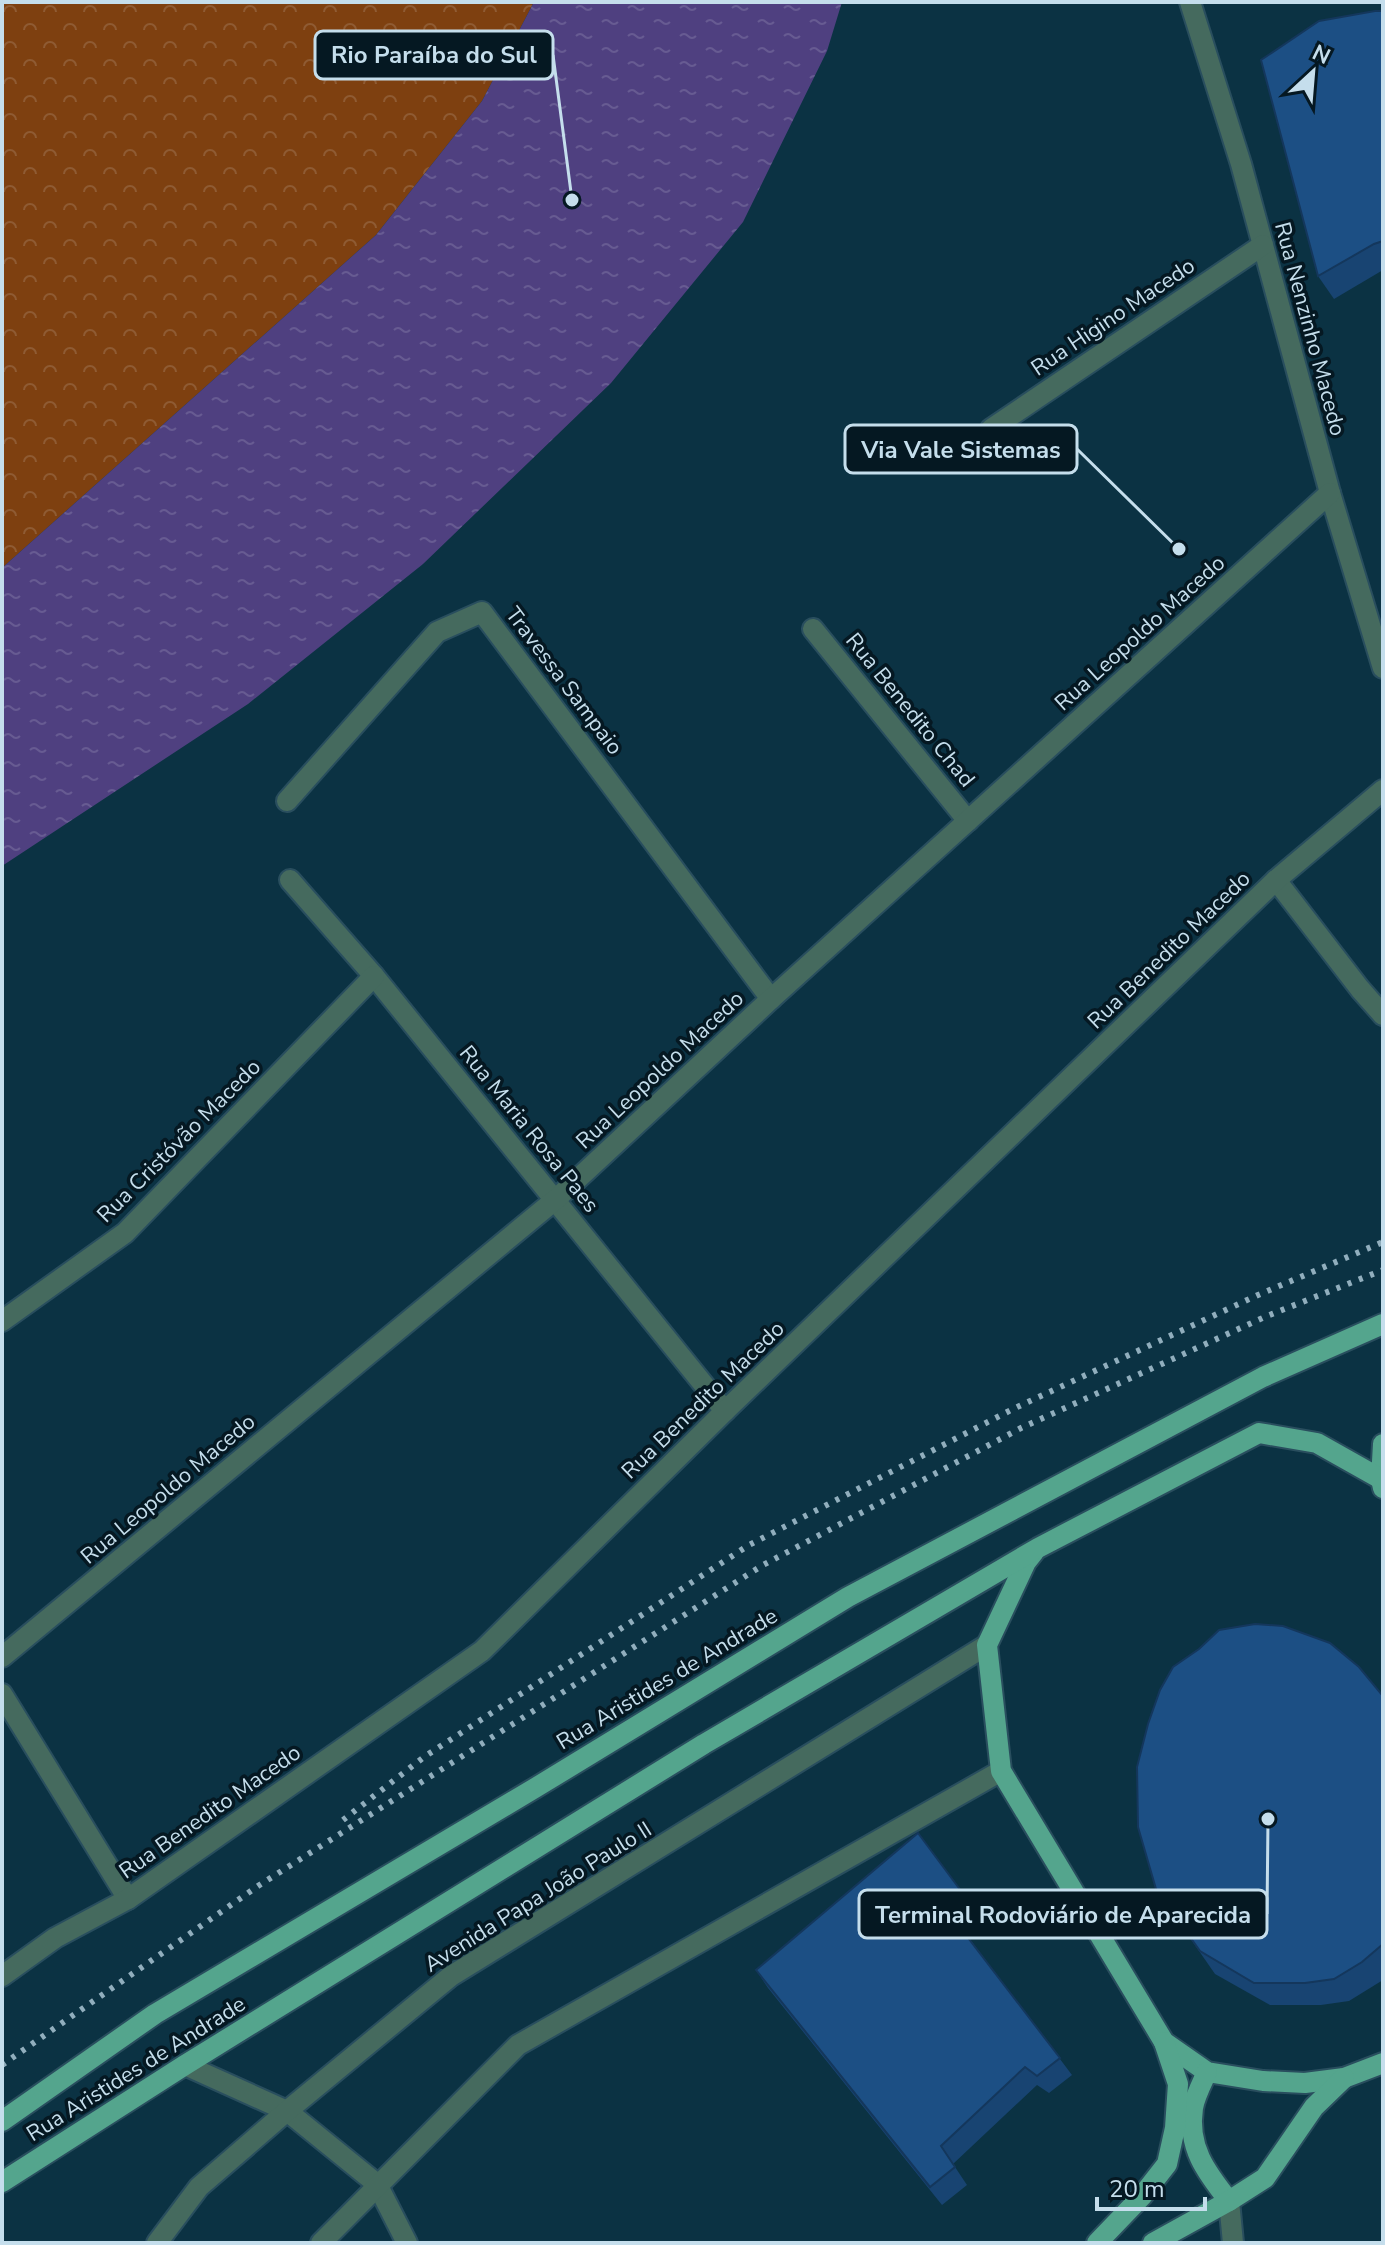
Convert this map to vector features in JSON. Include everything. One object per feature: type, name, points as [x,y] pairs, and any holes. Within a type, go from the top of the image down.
[{"type":"main road","name":"Rua Aristides de Andrade","points":[[2,2121],[155,2014],[848,1597],[1263,1377],[1383,1324]]},
{"type":"main road","name":"Rua Aristides de Andrade","points":[[2,2182],[704,1744],[1038,1548],[1259,1433],[1317,1443],[1382,1484]]},
{"type":"main road","points":[[1382,1484],[1383,1444]]},
{"type":"main road","points":[[1038,1548],[1026,1562],[987,1645],[1001,1771],[1164,2042],[1178,2084],[1175,2128],[1167,2164],[1142,2196],[1097,2243]]},
{"type":"main road","points":[[1164,2042],[1207,2072],[1263,2081],[1305,2083],[1344,2078],[1383,2063]]},
{"type":"main road","points":[[1207,2072],[1193,2106],[1192,2140],[1205,2171],[1229,2201]]},
{"type":"main road","points":[[1153,2243],[1265,2178],[1314,2107],[1344,2078]]},
{"type":"street","name":"Rua Nenzinho Macedo","points":[[1190,2],[1241,164],[1330,493],[1383,668]]},
{"type":"street","name":"Rua Higino Macedo","points":[[991,429],[1263,245]]},
{"type":"street","name":"Rua Leopoldo Macedo","points":[[2,1657],[555,1200],[771,999],[1330,493]]},
{"type":"street","name":"Travessa Sampaio","points":[[287,801],[437,632],[482,612],[771,999]]},
{"type":"street","name":"Rua Benedito Chad","points":[[813,629],[968,821]]},
{"type":"street","name":"Rua Benedito Macedo","points":[[2,1976],[55,1938],[128,1899],[482,1651],[725,1411],[1276,880],[1383,790]]},
{"type":"street","name":"Rua Maria Rosa Paes","points":[[290,880],[374,976],[725,1411]]},
{"type":"street","points":[[1276,880],[1383,1015]]},
{"type":"street","name":"Rua Cristóvão Macedo","points":[[2,1321],[125,1233],[374,976]]},
{"type":"street","name":"Avenida Papa João Paulo II","points":[[157,2243],[199,2187],[451,1976],[987,1645]]},
{"type":"street","points":[[2,1694],[128,1899]]},
{"type":"street","points":[[321,2243],[518,2045],[1001,1771]]},
{"type":"street","points":[[185,2065],[287,2111],[377,2184],[407,2243]]},
{"type":"street","points":[[1229,2201],[1233,2243]]},
{"type":"green space","points":[[2,2],[534,2],[482,101],[376,235],[2,568]]},
{"type":"water","points":[[534,2],[842,2],[827,51],[743,222],[611,383],[423,564],[248,704],[2,866],[2,568],[376,235],[482,101]]},
{"type":"building","points":[[1383,11],[1383,241],[1318,276],[1261,60],[1319,21]]},
{"type":"building","points":[[1255,1624],[1283,1626],[1330,1643],[1359,1667],[1383,1696],[1383,1944],[1362,1962],[1334,1979],[1305,1983],[1254,1983],[1200,1951],[1156,1889],[1138,1827],[1137,1767],[1160,1690],[1173,1667],[1219,1630]]},
{"type":"building","points":[[918,1833],[970,1903],[956,1922],[1060,2058],[1037,2076],[1025,2067],[941,2146],[955,2167],[930,2187],[756,1970]]},
{"type":"railway","points":[[343,1820],[424,1757],[749,1545],[1015,1408],[1258,1295],[1383,1242]]},
{"type":"railway","points":[[2,2065],[258,1886],[763,1565],[1021,1428],[1267,1316],[1383,1270]]},
{"type":"place","name":"Rio Paraíba do Sul","points":[[572,200]]},
{"type":"place","name":"Via Vale Sistemas","points":[[1179,549]]},
{"type":"place","name":"Terminal Rodoviário de Aparecida","points":[[1268,1819]]}]
